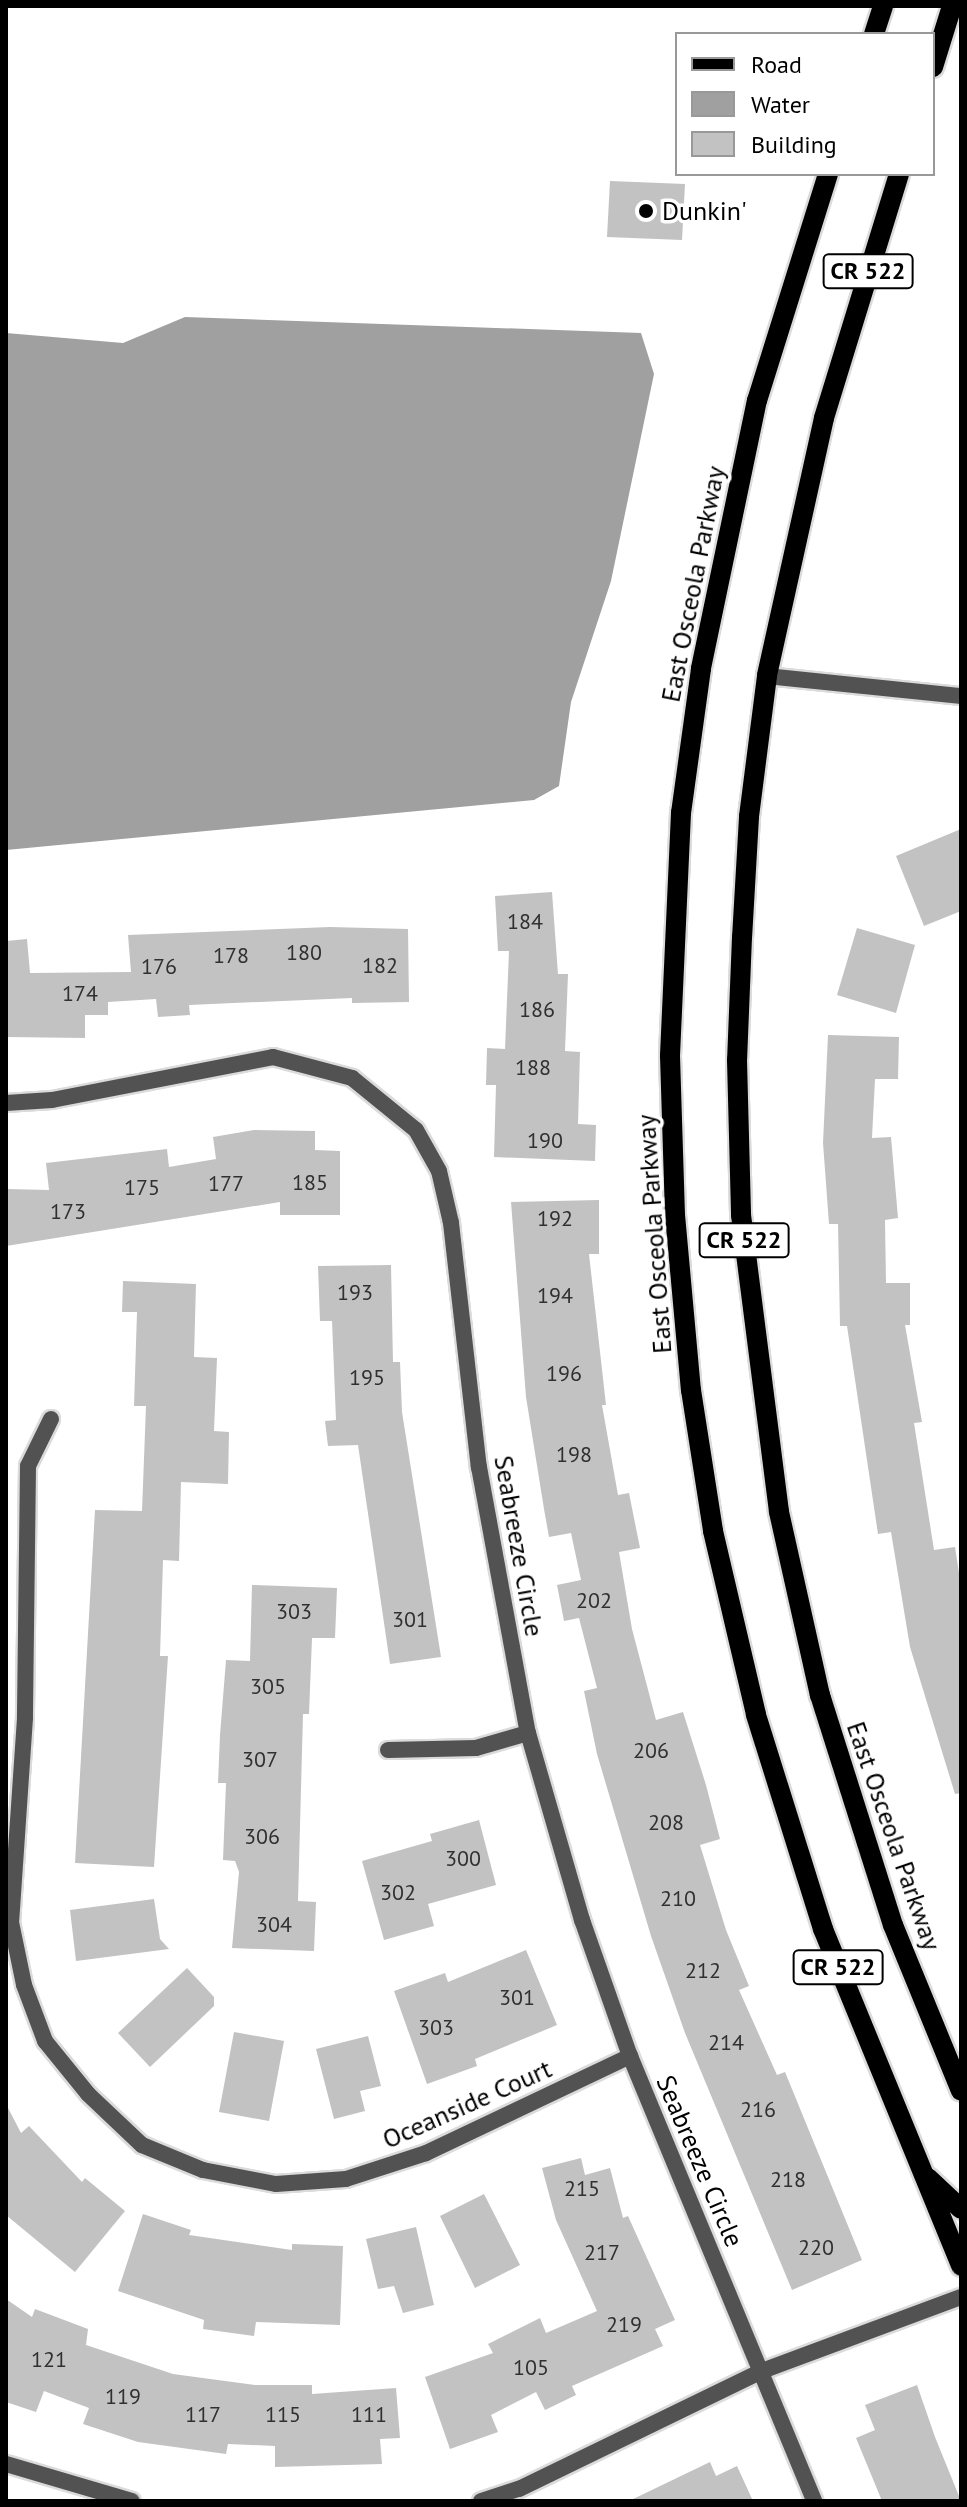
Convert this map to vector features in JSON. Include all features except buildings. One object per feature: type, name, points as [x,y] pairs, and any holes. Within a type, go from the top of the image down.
[{"type":"main road","points":[[875,32],[883,6]]},
{"type":"main road","points":[[935,61],[952,6]]},
{"type":"main road","name":"East Osceola Parkway","points":[[827,176],[757,400],[701,669],[681,813],[670,1056],[675,1215],[691,1390],[713,1531],[756,1715],[823,1929],[961,2266]]},
{"type":"main road","name":"East Osceola Parkway","points":[[898,176],[824,418],[767,676],[749,817],[737,1060],[741,1215],[779,1512],[820,1695],[893,1925],[961,2091]]},
{"type":"main road","points":[[922,2173],[961,2209]]},
{"type":"street","points":[[767,676],[961,696]]},
{"type":"street","name":"Seabreeze Circle","points":[[6,1103],[52,1100],[273,1057],[352,1078],[416,1130],[439,1171],[451,1223],[479,1467],[528,1733],[582,1920],[630,2056],[814,2501]]},
{"type":"street","name":"Oceanside Court","points":[[51,1419],[28,1466],[25,1718],[11,1922],[24,1985],[45,2041],[88,2094],[142,2145],[203,2170],[290,2183],[346,2179],[426,2153],[630,2056]]},
{"type":"street","points":[[388,1750],[476,1748],[528,1733]]},
{"type":"street","points":[[481,2501],[519,2489],[762,2371],[961,2297]]},
{"type":"street","points":[[6,2464],[132,2501]]},
{"type":"water","points":[[185,317],[641,333],[654,374],[611,581],[571,702],[559,786],[534,800],[6,850],[6,333],[123,343]]},
{"type":"place","name":"Dunkin'","points":[[646,211]]}]
